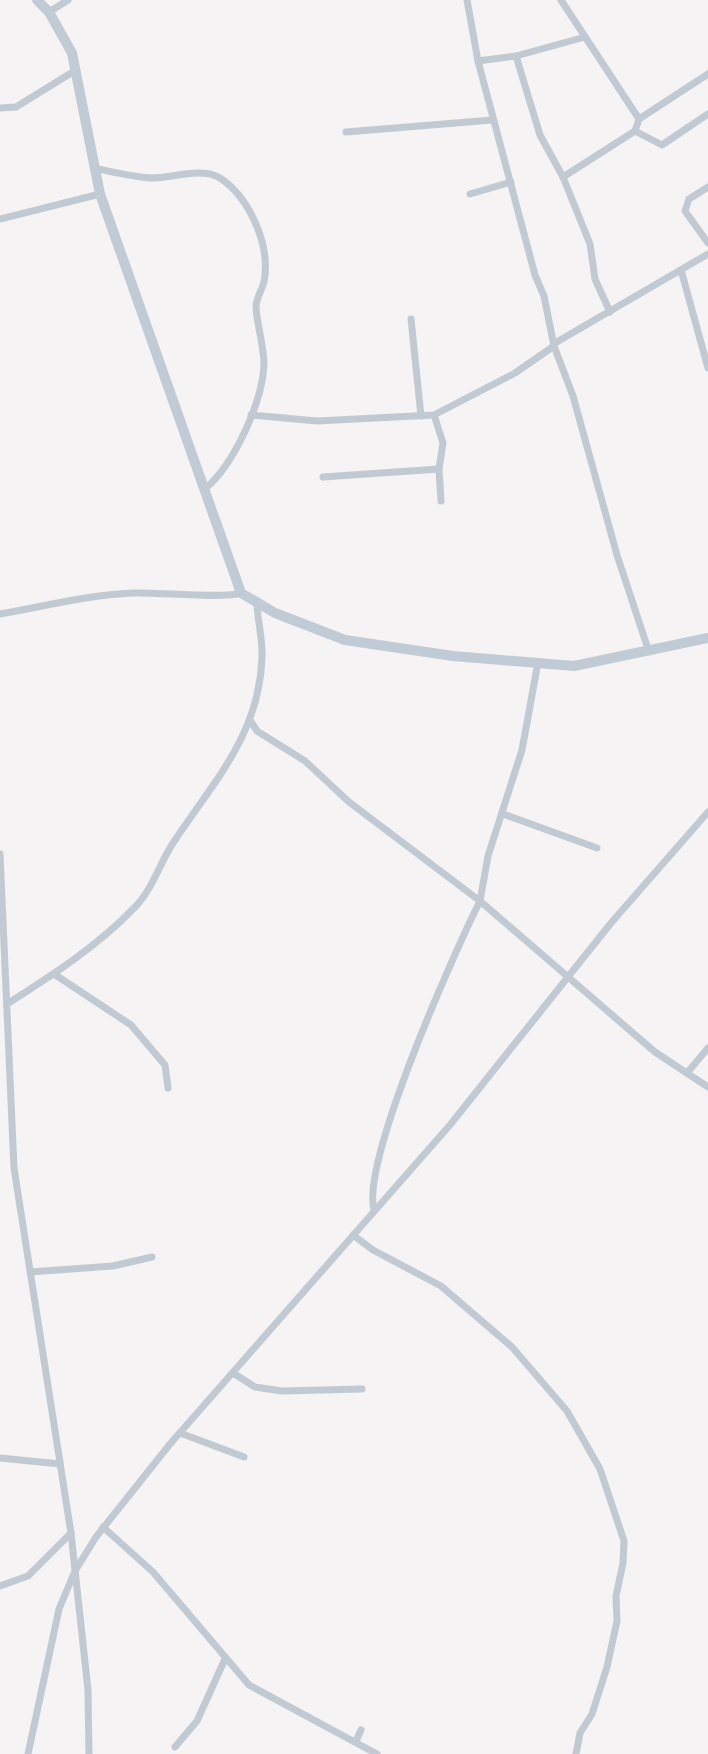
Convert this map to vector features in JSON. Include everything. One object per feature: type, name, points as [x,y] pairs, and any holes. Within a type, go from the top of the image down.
[{"type":"street","points":[[37,0],[50,12],[72,52],[100,194],[241,593],[257,605],[359,644],[574,667],[708,638]]},
{"type":"street","points":[[50,12],[68,0]]},
{"type":"street","points":[[467,0],[492,121],[609,528],[649,652]]},
{"type":"street","points":[[561,0],[639,119]]},
{"type":"street","points":[[478,61],[516,55],[585,37]]},
{"type":"street","points":[[516,55],[540,135],[563,177],[590,244],[595,279],[610,312]]},
{"type":"street","points":[[0,108],[16,107],[76,70]]},
{"type":"street","points":[[563,177],[635,131],[639,119],[708,74]]},
{"type":"street","points":[[635,131],[662,145],[708,114]]},
{"type":"street","points":[[346,132],[492,121]]},
{"type":"street","points":[[94,168],[152,178],[197,174],[218,177],[250,210],[260,235],[264,266],[256,310],[264,365],[251,415],[220,477],[206,488]]},
{"type":"street","points":[[470,194],[511,182]]},
{"type":"street","points":[[708,187],[689,199],[685,211],[708,243]]},
{"type":"street","points":[[0,219],[100,194]]},
{"type":"street","points":[[251,415],[317,421],[434,415],[515,373],[555,345],[708,254]]},
{"type":"street","points":[[681,270],[708,368]]},
{"type":"street","points":[[411,319],[421,416]]},
{"type":"street","points":[[434,415],[443,443],[439,469],[441,501]]},
{"type":"street","points":[[323,477],[439,469]]},
{"type":"street","points":[[0,614],[104,595],[168,592],[226,596],[241,593]]},
{"type":"street","points":[[7,1004],[54,974],[136,906],[172,844],[230,765],[250,720],[262,659],[257,605]]},
{"type":"street","points":[[374,1210],[373,1195],[377,1170],[401,1091],[449,963],[480,901],[488,856],[522,750],[538,662]]},
{"type":"street","points":[[250,720],[257,731],[305,761],[349,802],[480,901],[655,1052],[708,1087]]},
{"type":"street","points":[[28,1754],[59,1609],[75,1571],[103,1527],[180,1433],[450,1125],[568,977],[708,811]]},
{"type":"street","points":[[503,814],[597,848]]},
{"type":"street","points":[[0,854],[14,1168],[71,1533],[88,1690],[89,1754]]},
{"type":"street","points":[[54,974],[131,1025],[165,1065],[168,1088]]},
{"type":"street","points":[[687,1073],[708,1048]]},
{"type":"street","points":[[353,1235],[373,1250],[441,1286],[512,1347],[567,1412],[600,1469],[624,1541],[623,1563],[616,1597],[617,1621],[607,1667],[592,1714],[580,1732],[576,1754]]},
{"type":"street","points":[[30,1272],[113,1266],[152,1257]]},
{"type":"street","points":[[233,1373],[255,1387],[282,1391],[362,1389]]},
{"type":"street","points":[[180,1433],[244,1457]]},
{"type":"street","points":[[0,1458],[60,1464]]},
{"type":"street","points":[[103,1527],[153,1572],[249,1685],[377,1754]]},
{"type":"street","points":[[0,1586],[28,1576],[71,1533]]},
{"type":"street","points":[[175,1747],[197,1721],[225,1659]]},
{"type":"street","points":[[356,1741],[361,1730]]}]
